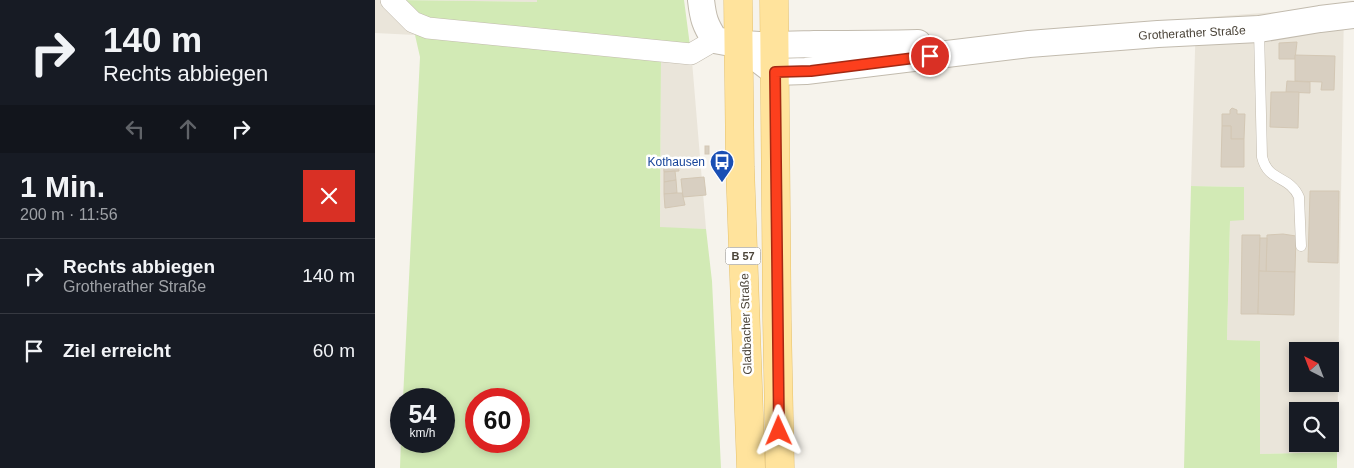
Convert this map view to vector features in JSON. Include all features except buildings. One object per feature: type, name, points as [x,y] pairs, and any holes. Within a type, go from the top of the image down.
[{"type":"main road","name":"Gladbacher Straße","points":[[738,0],[726,42],[740,166],[751,468]]},
{"type":"main road","name":"B 57","points":[[775,0],[780,468]]},
{"type":"street","points":[[391,0],[413,22],[428,28],[691,54],[726,42]]},
{"type":"street","points":[[701,0],[706,26],[726,42],[775,72]]},
{"type":"street","name":"Grotherather Straße","points":[[775,72],[811,71],[1029,44],[1158,34],[1259,29],[1354,15]]},
{"type":"street","name":"Grotherather Straße","points":[[726,42],[775,45],[1029,44]]},
{"type":"lane","points":[[1259,29],[1262,157],[1268,172],[1287,182],[1299,196],[1301,246]]},
{"type":"shaded area","points":[[375,0],[398,0],[418,17],[415,35],[375,33]]},
{"type":"shaded area","points":[[398,0],[537,0],[537,2]]},
{"type":"shaded area","points":[[1344,7],[1339,342],[1289,342],[1289,392],[1338,392],[1338,402],[1289,402],[1289,452],[1337,452],[1260,454],[1260,342],[1227,340],[1230,220],[1244,187],[1191,186],[1196,18]]},
{"type":"shaded area","points":[[661,58],[692,61],[706,229],[660,228]]},
{"type":"green space","points":[[397,0],[537,2],[537,0],[684,0],[692,61],[661,58],[660,227],[706,229],[712,281],[721,468],[400,468],[401,453],[455,453],[455,388],[404,388],[420,57],[415,35],[418,17]]},
{"type":"green space","points":[[1191,186],[1244,187],[1244,220],[1230,221],[1227,340],[1260,341],[1260,454],[1337,452],[1337,468],[1184,468]]},
{"type":"place","name":"Kothausen","points":[[722,183]]},
{"type":"route","points":[[779,431],[775,72],[811,71],[930,56]]}]
